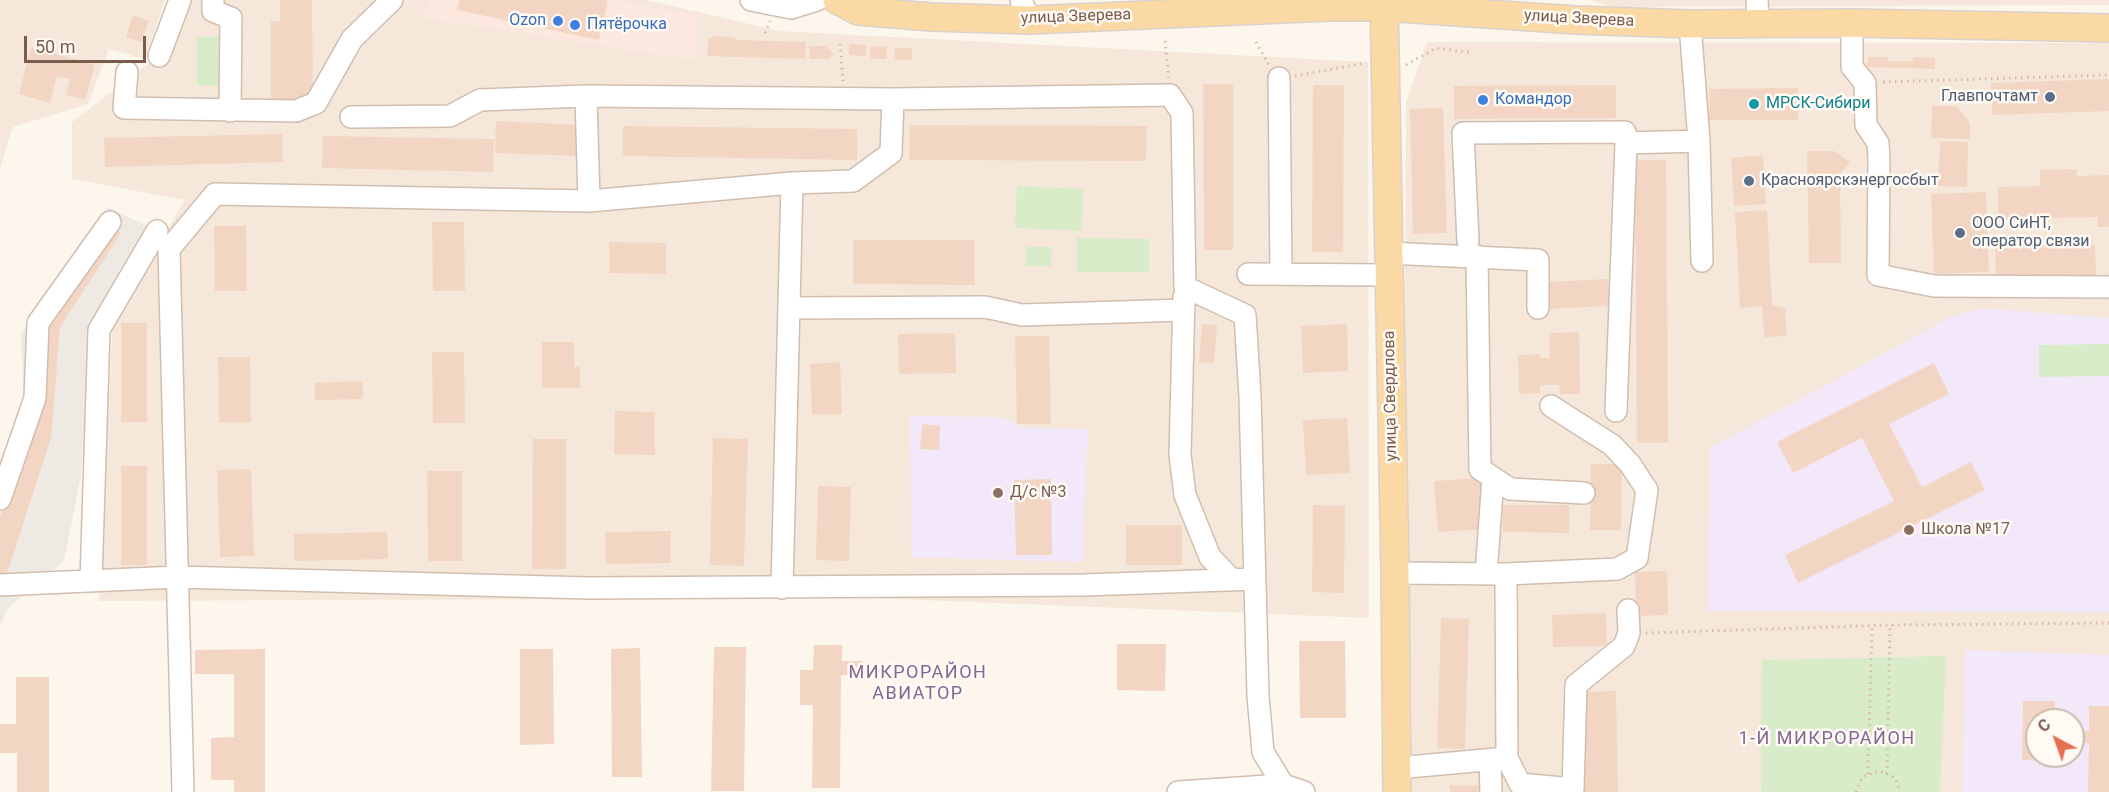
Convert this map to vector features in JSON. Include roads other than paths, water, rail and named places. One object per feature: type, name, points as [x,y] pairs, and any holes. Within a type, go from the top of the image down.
[{"type":"main road","name":"улица Зверева","points":[[837,0],[858,11],[893,7],[931,17],[1025,10],[1329,7],[1384,3],[1576,20],[1690,24],[1758,12],[1852,23],[2109,28]]},
{"type":"main road","name":"улица Свердлова","points":[[1384,3],[1397,780]]},
{"type":"street","points":[[159,56],[180,0]]},
{"type":"street","points":[[213,0],[213,11],[231,18],[230,111]]},
{"type":"street","points":[[127,72],[124,108],[296,111],[316,104],[352,39],[392,0]]},
{"type":"street","points":[[751,0],[791,8],[817,0]]},
{"type":"street","points":[[1852,23],[1852,68],[1865,82],[1866,125],[1878,143],[1878,275],[1934,286],[2109,287]]},
{"type":"street","points":[[1690,24],[1699,141],[1702,261]]},
{"type":"street","points":[[1279,78],[1281,273]]},
{"type":"street","points":[[351,117],[450,116],[480,100],[586,96],[893,99],[1170,95],[1182,113],[1185,287],[1180,455],[1185,495],[1210,557],[1232,580]]},
{"type":"street","points":[[586,96],[589,201]]},
{"type":"street","points":[[183,792],[169,249],[215,194],[589,201],[792,183],[853,181],[891,153],[893,99]]},
{"type":"street","points":[[1584,493],[1510,489],[1479,469],[1473,248],[1463,133],[1625,132],[1616,411]]},
{"type":"street","points":[[1626,143],[1699,141]]},
{"type":"street","points":[[782,588],[792,183]]},
{"type":"street","points":[[0,499],[36,398],[38,323],[110,222]]},
{"type":"street","points":[[91,581],[99,330],[157,231]]},
{"type":"street","points":[[1248,274],[1388,264],[1473,248],[1538,260],[1538,308]]},
{"type":"street","points":[[1185,287],[1245,315],[1250,396],[1258,696],[1263,752],[1283,784]]},
{"type":"street","points":[[789,308],[985,307],[1022,315],[1184,310]]},
{"type":"street","points":[[1395,573],[1496,574],[1617,569],[1637,558],[1647,490],[1630,464],[1612,445],[1551,406]]},
{"type":"street","points":[[1491,792],[1498,759],[1493,478]]},
{"type":"street","points":[[0,585],[177,577],[588,588],[1084,585],[1254,579]]},
{"type":"street","points":[[1498,759],[1520,784],[1573,790],[1576,685],[1624,646],[1629,633],[1628,610]]},
{"type":"street","points":[[1397,780],[1498,759]]},
{"type":"street","points":[[1178,792],[1283,784],[1304,792]]},
{"type":"place","name":"Ozon","points":[[558,21]]},
{"type":"place","name":"Пятёрочка","points":[[575,25]]},
{"type":"place","name":"Главпочтамт","points":[[2050,97]]},
{"type":"place","name":"Командор","points":[[1483,100]]},
{"type":"place","name":"МРСК-Сибири","points":[[1754,104]]},
{"type":"place","name":"Красноярскэнергосбыт","points":[[1749,181]]},
{"type":"place","name":"ООО СиНТ, оператор связи","points":[[1960,233]]},
{"type":"place","name":"Д/с №3","points":[[998,493]]},
{"type":"place","name":"Школа №17","points":[[1909,530]]},
{"type":"district","name":"МИКРОРАЙОН АВИАТОР","points":[[918,683]]},
{"type":"district","name":"1-Й МИКРОРАЙОН","points":[[1827,739]]}]
